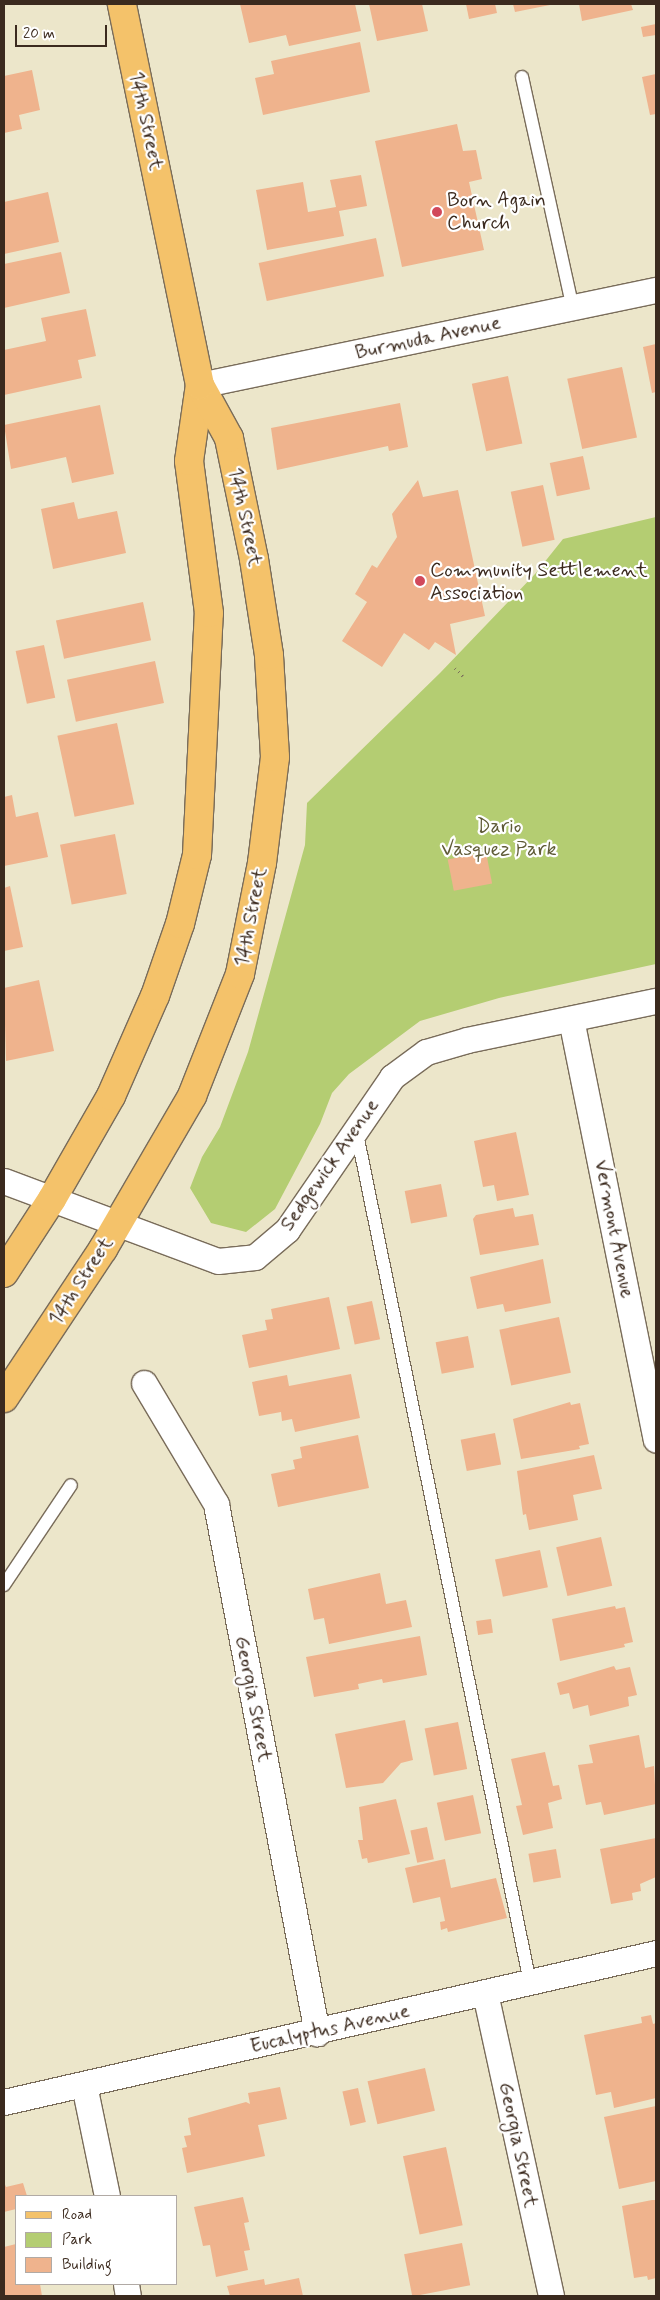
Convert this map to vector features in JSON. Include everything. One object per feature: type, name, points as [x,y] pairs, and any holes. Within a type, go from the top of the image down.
[{"type":"main road","name":"14th Street","points":[[4,1398],[119,1222],[192,1096],[239,980],[262,863],[274,757],[269,655],[254,559],[229,438],[200,386],[122,4]]},
{"type":"main road","name":"14th Street","points":[[4,1273],[52,1199],[111,1096],[155,996],[180,924],[197,855],[209,613],[189,461],[200,386]]},
{"type":"street","name":"Burmuda Avenue","points":[[200,386],[656,290]]},
{"type":"street","name":"Sedgewick Avenue","points":[[4,1180],[218,1261],[256,1257],[287,1230],[392,1077],[426,1052],[467,1040],[656,1001]]},
{"type":"street","name":"Vermont Avenue","points":[[571,1019],[656,1439]]},
{"type":"street","name":"Georgia Street","points":[[144,1383],[216,1504],[317,2033]]},
{"type":"street","name":"Eucalyptus Avenue","points":[[4,2102],[317,2033],[656,1954]]},
{"type":"street","name":"Georgia Street","points":[[485,1993],[552,2296]]},
{"type":"street","points":[[84,2085],[107,2195]]},
{"type":"lane","points":[[522,77],[573,308]]},
{"type":"lane","points":[[356,1129],[530,1983]]},
{"type":"lane","points":[[4,1585],[71,1485]]},
{"type":"path","points":[[455,668],[463,676]]},
{"type":"green space","name":"Dario Vasquez Park","points":[[656,517],[656,964],[499,998],[420,1021],[349,1074],[332,1093],[320,1124],[275,1209],[246,1232],[211,1223],[190,1188],[202,1157],[220,1127],[248,1052],[305,845],[307,803],[440,673],[535,574],[563,539]]},
{"type":"building","points":[[240,4],[355,4],[361,31],[289,46],[286,35],[249,43]]},
{"type":"building","points":[[369,4],[422,4],[428,31],[377,41]]},
{"type":"building","points":[[466,4],[495,4],[497,13],[469,19]]},
{"type":"building","points":[[513,4],[550,4],[550,5],[515,12]]},
{"type":"building","points":[[579,4],[631,4],[633,10],[582,21]]},
{"type":"building","points":[[656,24],[656,35],[643,37],[641,27]]},
{"type":"building","points":[[360,42],[370,92],[263,115],[255,78],[274,74],[271,61]]},
{"type":"building","points":[[32,70],[40,110],[19,115],[22,129],[4,133],[4,76]]},
{"type":"building","points":[[656,74],[656,114],[650,115],[642,77]]},
{"type":"building","points":[[457,124],[463,151],[476,150],[482,179],[469,182],[484,250],[402,267],[375,141]]},
{"type":"building","points":[[361,175],[367,206],[339,211],[344,236],[267,250],[256,190],[303,182],[308,212],[336,207],[330,180]]},
{"type":"building","points":[[48,192],[59,242],[4,254],[4,202]]},
{"type":"building","points":[[376,238],[384,276],[267,301],[259,263]]},
{"type":"building","points":[[61,252],[70,293],[4,308],[4,264]]},
{"type":"building","points":[[86,309],[96,356],[78,360],[82,378],[4,395],[4,350],[46,341],[41,318]]},
{"type":"building","points":[[656,344],[656,392],[652,393],[643,347]]},
{"type":"building","points":[[622,367],[637,437],[582,449],[567,379]]},
{"type":"building","points":[[508,376],[522,443],[486,451],[472,384]]},
{"type":"building","points":[[400,403],[408,447],[389,451],[388,446],[277,470],[271,428]]},
{"type":"building","points":[[100,405],[114,474],[72,483],[66,457],[11,469],[4,425]]},
{"type":"building","points":[[583,456],[590,489],[557,496],[550,463]]},
{"type":"building","name":"Community Settlement Association","points":[[418,480],[423,497],[458,490],[485,616],[450,624],[456,655],[435,642],[429,650],[404,633],[382,667],[342,641],[367,602],[355,594],[372,565],[377,568],[397,537],[392,514]]},
{"type":"building","points":[[543,485],[555,540],[522,547],[511,492]]},
{"type":"building","points":[[74,502],[78,519],[117,511],[126,553],[53,569],[41,509]]},
{"type":"building","points":[[143,602],[151,640],[64,659],[56,621]]},
{"type":"building","points":[[44,645],[55,698],[27,704],[16,651]]},
{"type":"building","points":[[155,661],[164,703],[76,722],[67,680]]},
{"type":"building","points":[[117,723],[134,804],[75,817],[57,736]]},
{"type":"building","points":[[12,795],[16,817],[38,812],[48,857],[4,866],[4,797]]},
{"type":"building","points":[[115,834],[127,894],[72,905],[60,845]]},
{"type":"building","points":[[486,852],[492,883],[454,891],[448,859]]},
{"type":"building","points":[[10,886],[23,947],[4,951],[4,888]]},
{"type":"building","points":[[39,980],[54,1051],[6,1061],[4,988]]},
{"type":"building","points":[[516,1132],[529,1195],[497,1201],[494,1185],[483,1187],[474,1141]]},
{"type":"building","points":[[441,1184],[447,1216],[411,1223],[405,1191]]},
{"type":"building","points":[[513,1208],[515,1217],[533,1214],[539,1245],[480,1255],[473,1219],[476,1215]]},
{"type":"building","points":[[543,1259],[551,1303],[505,1312],[503,1304],[477,1309],[470,1277]]},
{"type":"building","points":[[329,1297],[340,1349],[249,1368],[242,1335],[267,1330],[265,1320],[273,1319],[271,1309]]},
{"type":"building","points":[[372,1301],[380,1339],[355,1345],[347,1306]]},
{"type":"building","points":[[559,1317],[571,1373],[511,1385],[499,1330]]},
{"type":"building","points":[[468,1336],[474,1367],[442,1374],[436,1342]]},
{"type":"building","points":[[351,1374],[360,1418],[295,1432],[292,1419],[282,1421],[281,1412],[259,1416],[252,1382],[287,1375],[289,1386]]},
{"type":"building","points":[[570,1402],[571,1405],[580,1403],[589,1444],[579,1446],[580,1449],[521,1459],[513,1419]]},
{"type":"building","points":[[495,1433],[501,1464],[467,1471],[461,1440]]},
{"type":"building","points":[[358,1435],[369,1488],[278,1507],[271,1474],[295,1469],[293,1460],[302,1458],[300,1447]]},
{"type":"building","points":[[594,1455],[602,1489],[573,1495],[578,1520],[529,1530],[526,1514],[523,1515],[517,1471]]},
{"type":"building","points":[[601,1537],[612,1586],[567,1596],[556,1547]]},
{"type":"building","points":[[540,1550],[548,1587],[503,1597],[495,1560]]},
{"type":"building","points":[[380,1573],[386,1604],[406,1600],[412,1627],[329,1644],[324,1618],[314,1620],[308,1589]]},
{"type":"building","points":[[615,1606],[616,1609],[625,1607],[633,1642],[624,1644],[625,1647],[560,1661],[552,1619]]},
{"type":"building","points":[[491,1619],[493,1633],[478,1635],[476,1621]]},
{"type":"building","points":[[420,1636],[427,1675],[383,1683],[382,1679],[358,1684],[359,1689],[314,1697],[306,1657]]},
{"type":"building","points":[[614,1666],[616,1670],[630,1667],[637,1695],[628,1697],[629,1706],[590,1716],[588,1705],[573,1709],[569,1693],[560,1695],[557,1683]]},
{"type":"building","points":[[405,1720],[413,1760],[401,1763],[383,1783],[346,1788],[335,1734]]},
{"type":"building","points":[[458,1722],[467,1769],[434,1776],[425,1728]]},
{"type":"building","points":[[639,1735],[645,1768],[654,1766],[656,1804],[604,1815],[601,1802],[586,1805],[578,1765],[593,1763],[589,1745]]},
{"type":"building","points":[[545,1752],[553,1786],[559,1785],[562,1799],[548,1803],[553,1828],[523,1835],[516,1806],[522,1805],[511,1759]]},
{"type":"building","points":[[473,1795],[481,1833],[445,1841],[437,1803]]},
{"type":"building","points":[[396,1799],[410,1854],[368,1863],[367,1858],[362,1859],[358,1840],[363,1840],[359,1807]]},
{"type":"building","points":[[427,1827],[434,1859],[417,1863],[410,1831]]},
{"type":"building","points":[[656,1838],[656,1877],[640,1884],[641,1891],[632,1893],[633,1900],[611,1904],[600,1849]]},
{"type":"building","points":[[556,1849],[561,1878],[533,1882],[528,1854]]},
{"type":"building","points":[[445,1859],[451,1888],[496,1878],[507,1918],[448,1932],[447,1928],[441,1930],[440,1922],[445,1921],[440,1897],[413,1903],[405,1868]]},
{"type":"building","points":[[651,2015],[653,2024],[656,2023],[656,2098],[614,2108],[611,2092],[596,2095],[584,2035],[642,2023],[641,2017]]},
{"type":"building","points":[[425,2068],[435,2111],[377,2124],[368,2081]]},
{"type":"building","points":[[280,2087],[287,2119],[258,2125],[265,2156],[187,2173],[182,2148],[187,2147],[184,2136],[191,2135],[188,2118],[246,2102],[250,2104],[248,2093]]},
{"type":"building","points":[[358,2088],[366,2122],[350,2126],[342,2092]]},
{"type":"building","points":[[656,2106],[656,2181],[619,2189],[604,2117]]},
{"type":"building","points":[[446,2147],[463,2225],[420,2234],[403,2156]]},
{"type":"building","points":[[4,2182],[6,2187],[23,2183],[27,2195],[15,2195],[15,2209],[4,2212]]},
{"type":"building","points":[[243,2197],[249,2222],[244,2223],[250,2250],[244,2251],[248,2270],[216,2277],[210,2245],[203,2246],[194,2207]]},
{"type":"building","points":[[656,2200],[656,2278],[648,2280],[647,2276],[634,2278],[622,2206]]},
{"type":"building","points":[[462,2243],[470,2285],[412,2296],[404,2254]]},
{"type":"building","points":[[15,2244],[15,2285],[40,2285],[42,2296],[4,2296],[4,2247]]},
{"type":"building","points":[[299,2278],[303,2296],[230,2296],[227,2286],[264,2279],[265,2285]]},
{"type":"place","name":"Born Again Church","points":[[437,212]]},
{"type":"place","name":"Community Settlement Association","points":[[420,581]]}]
